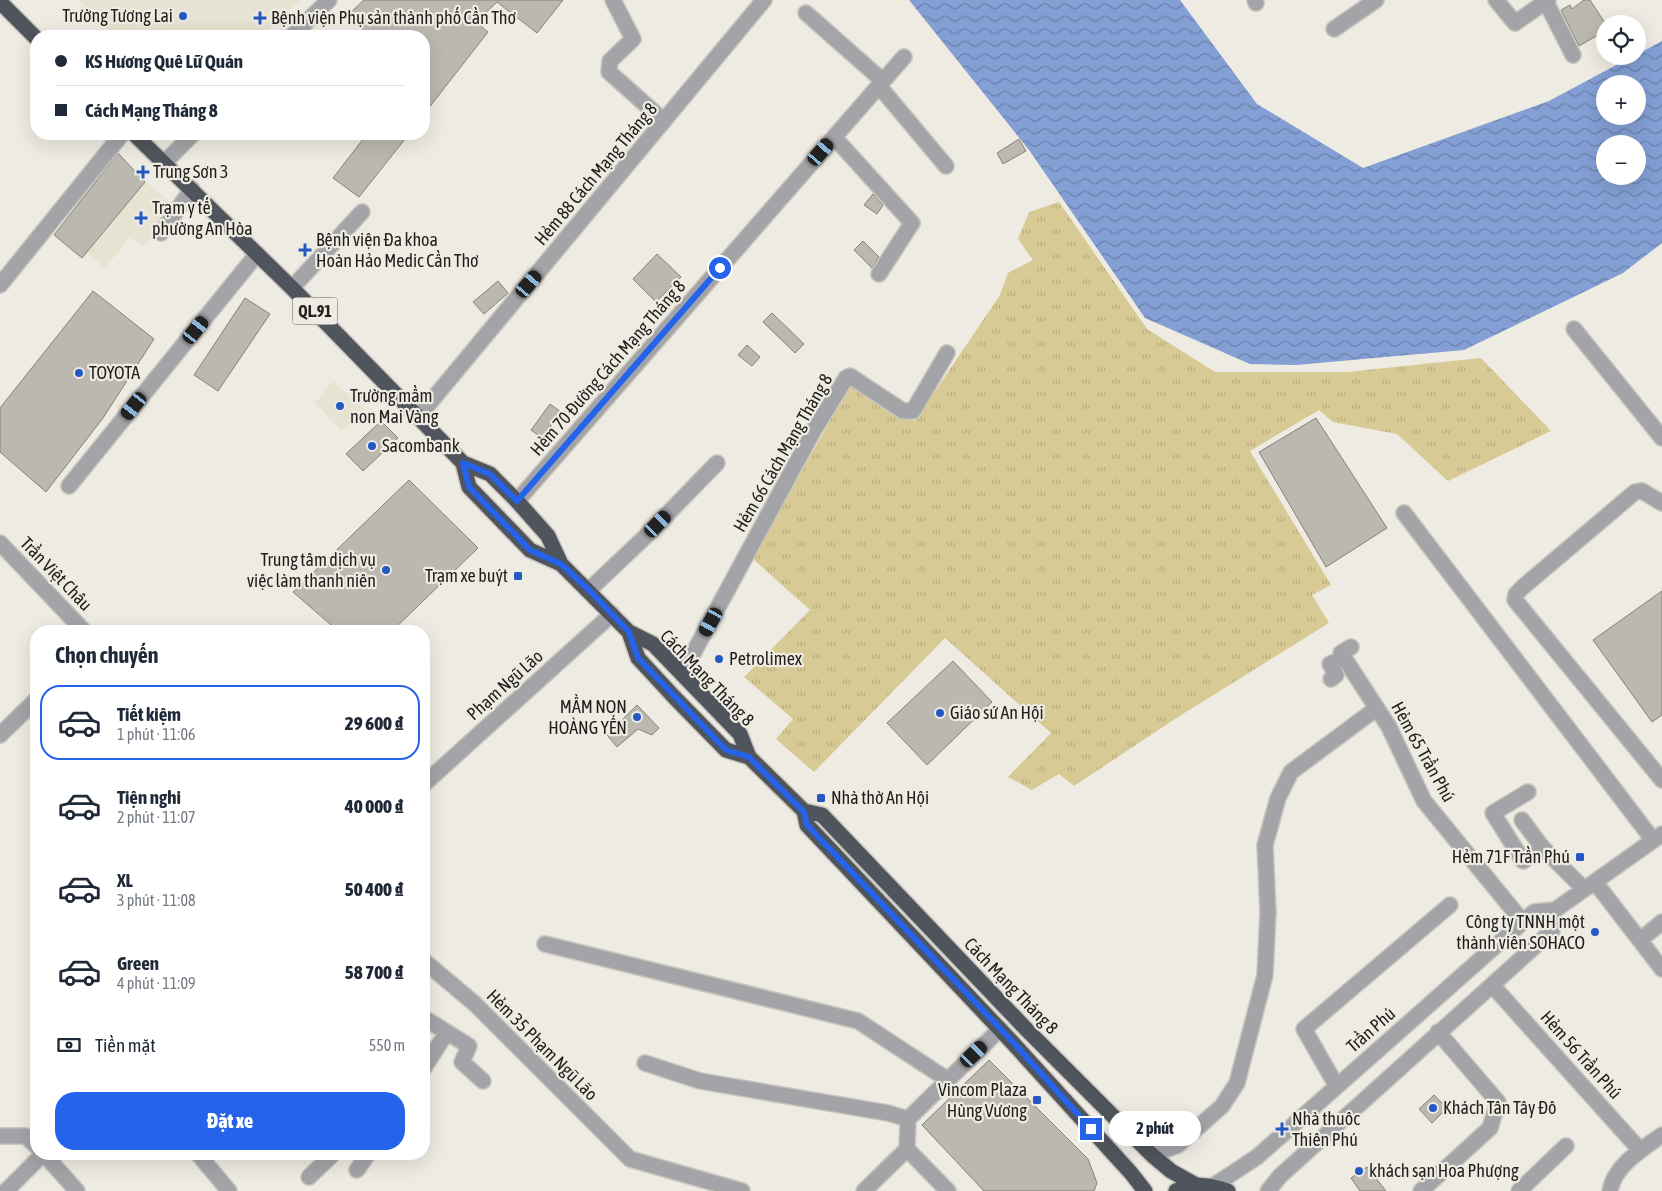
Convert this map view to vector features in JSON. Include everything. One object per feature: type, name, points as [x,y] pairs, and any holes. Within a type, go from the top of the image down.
[{"type":"highway","points":[[0,1],[30,32]]},
{"type":"highway","name":"Cách Mạng Tháng 8","points":[[140,140],[292,288],[463,463],[490,474],[517,501],[548,536],[561,564]]},
{"type":"highway","name":"Cách Mạng Tháng 8","points":[[463,463],[469,487],[530,550],[561,564],[629,632],[653,644],[740,734],[749,757],[804,812],[807,825],[1000,1029],[1131,1173],[1145,1191]]},
{"type":"highway","name":"Cách Mạng Tháng 8","points":[[629,632],[638,658],[726,750],[749,757]]},
{"type":"highway","name":"Cách Mạng Tháng 8","points":[[804,812],[822,815],[1027,1030],[1152,1155],[1171,1171],[1196,1185]]},
{"type":"highway","points":[[1176,1191],[1196,1185],[1213,1186],[1228,1191]]},
{"type":"street","points":[[298,30],[329,0]]},
{"type":"street","points":[[613,0],[633,39],[610,61],[609,72],[664,121]]},
{"type":"street","name":"Hẻm 88 Cách Mạng Tháng 8","points":[[418,417],[764,0]]},
{"type":"street","points":[[1334,29],[1376,0]]},
{"type":"street","points":[[1496,0],[1515,23],[1547,1],[1572,55]]},
{"type":"street","points":[[806,12],[881,83],[946,166]]},
{"type":"street","name":"Hẻm 70 Đường Cách Mạng Tháng 8","points":[[517,501],[904,57]]},
{"type":"street","points":[[834,137],[912,223],[879,274]]},
{"type":"street","points":[[0,285],[117,140]]},
{"type":"street","points":[[164,162],[187,140]]},
{"type":"street","points":[[161,234],[192,190]]},
{"type":"street","points":[[292,288],[362,212]]},
{"type":"street","points":[[69,486],[257,254]]},
{"type":"street","points":[[1574,329],[1662,438]]},
{"type":"street","name":"Hẻm 66 Cách Mạng Tháng 8","points":[[682,674],[814,430],[846,378],[850,376],[903,411],[914,411],[947,353]]},
{"type":"street","points":[[589,590],[646,536],[717,463]]},
{"type":"street","points":[[1662,503],[1642,490],[1635,492],[1523,587],[1516,594],[1514,600],[1662,780]]},
{"type":"street","points":[[1404,513],[1658,837]]},
{"type":"street","name":"Trần Việt Châu","points":[[0,543],[78,625]]},
{"type":"street","name":"Phạm Ngũ Lão","points":[[430,779],[612,614]]},
{"type":"street","name":"Hẻm 65 Trần Phú","points":[[1331,678],[1336,675],[1330,664],[1348,652],[1376,708],[1389,726],[1424,801],[1523,922]]},
{"type":"street","points":[[0,735],[30,706]]},
{"type":"street","points":[[1152,1155],[1178,1145],[1222,1106],[1237,1083],[1265,976],[1268,912],[1265,845],[1278,798],[1290,772],[1376,708]]},
{"type":"street","points":[[1528,792],[1493,813],[1523,861],[1542,847]]},
{"type":"street","points":[[1522,820],[1542,847],[1590,885],[1640,940],[1662,969]]},
{"type":"street","name":"Trần Phú","points":[[1213,1186],[1257,1157],[1336,1085],[1534,912],[1555,910],[1658,837]]},
{"type":"street","points":[[1336,1085],[1304,1029],[1450,904]]},
{"type":"street","points":[[1268,1191],[1280,1176],[1552,931],[1555,910]]},
{"type":"street","points":[[1640,940],[1662,922]]},
{"type":"street","points":[[545,944],[858,1021],[948,1080]]},
{"type":"street","name":"Hẻm 35 Phạm Ngũ Lão","points":[[430,966],[475,1004],[630,1160],[742,1191]]},
{"type":"street","name":"Hẻm 56 Trần Phú","points":[[1492,985],[1640,1150]]},
{"type":"street","points":[[430,1022],[469,1046],[462,1062],[483,1081]]},
{"type":"street","points":[[948,1191],[908,1150],[908,1119],[1000,1029]]},
{"type":"street","points":[[430,1059],[447,1032]]},
{"type":"street","points":[[1421,1191],[1490,1128],[1498,1102],[1438,1032]]},
{"type":"street","points":[[645,1063],[700,1081],[888,1113],[908,1119]]},
{"type":"street","points":[[1610,1191],[1612,1178],[1640,1150],[1662,1135]]},
{"type":"street","points":[[0,1136],[26,1136],[30,1140]]},
{"type":"street","points":[[1519,1191],[1566,1146]]},
{"type":"street","points":[[864,1191],[908,1150]]},
{"type":"street","points":[[15,1188],[39,1160]]},
{"type":"street","points":[[49,1160],[77,1191]]},
{"type":"street","points":[[203,1160],[229,1191]]},
{"type":"street","points":[[309,1177],[327,1160]]},
{"type":"street","points":[[357,1170],[364,1160]]},
{"type":"shaded area","points":[[78,0],[300,0],[268,30],[108,30]]},
{"type":"shaded area","name":"Trạm y tế phường An Hòa","points":[[145,181],[171,203],[172,211],[144,246],[129,238],[105,268],[87,253]]},
{"type":"shaded area","name":"Trường mầm non Mai Vàng","points":[[333,381],[365,409],[341,431],[315,403]]},
{"type":"green space","points":[[1059,202],[1147,329],[1215,372],[1347,372],[1481,358],[1551,431],[1448,481],[1397,434],[1333,422],[1319,410],[1250,451],[1331,585],[1312,595],[1329,623],[1178,717],[1074,786],[1059,774],[1032,790],[1008,777],[1051,733],[945,638],[814,772],[776,739],[793,719],[744,677],[810,610],[753,559],[850,385],[915,421],[1000,295],[1008,273],[1033,260],[1018,239],[1029,212]]},
{"type":"water","points":[[909,0],[1180,0],[1257,104],[1363,168],[1549,101],[1596,76],[1596,125],[1646,125],[1646,75],[1598,75],[1616,65],[1646,65],[1646,50],[1662,41],[1662,243],[1623,273],[1464,350],[1296,365],[1250,364],[1145,318],[1029,150]]},
{"type":"building","points":[[364,0],[563,0],[537,33],[497,2],[476,22],[488,32],[430,106],[430,30],[364,30],[349,14]]},
{"type":"building","points":[[1584,0],[1590,0],[1600,15],[1596,15],[1596,36],[1579,46],[1561,10],[1570,5],[1572,9]]},
{"type":"building","points":[[1019,139],[1026,151],[1003,164],[997,153]]},
{"type":"building","points":[[362,140],[404,140],[359,197],[333,178]]},
{"type":"building","points":[[118,153],[145,182],[82,258],[54,235]]},
{"type":"building","points":[[873,194],[883,205],[877,214],[864,205]]},
{"type":"building","points":[[863,241],[879,257],[872,268],[854,250]]},
{"type":"building","points":[[657,254],[681,277],[656,302],[633,279]]},
{"type":"building","points":[[498,281],[508,293],[484,314],[473,302]]},
{"type":"building","name":"TOYOTA","points":[[93,291],[154,339],[103,418],[46,492],[0,452],[0,408]]},
{"type":"building","points":[[245,298],[270,314],[218,391],[194,375]]},
{"type":"building","points":[[772,313],[804,344],[795,353],[763,322]]},
{"type":"building","points":[[747,345],[760,357],[752,366],[738,355]]},
{"type":"building","points":[[550,404],[561,412],[542,438],[531,430]]},
{"type":"building","points":[[1316,418],[1387,528],[1326,567],[1259,452]]},
{"type":"building","name":"Sacombank","points":[[381,421],[398,438],[363,471],[346,454]]},
{"type":"building","name":"Trung tâm dịch vụ việc làm thanh niên","points":[[409,480],[478,548],[398,625],[331,625],[293,592]]},
{"type":"building","points":[[1662,591],[1662,715],[1652,722],[1593,640]]},
{"type":"building","name":"Giáo sứ An Hội","points":[[953,661],[992,702],[927,765],[887,723]]},
{"type":"building","name":"MẦM NON HOÀNG YẾN","points":[[637,705],[659,728],[652,735],[638,729],[617,747],[607,735]]},
{"type":"building","points":[[989,1060],[1088,1159],[1097,1183],[1094,1191],[984,1191],[922,1125]]},
{"type":"building","name":"Khách Tân Tây Đô","points":[[1434,1095],[1447,1108],[1432,1123],[1419,1109]]},
{"type":"building","name":"khách sạn Hoa Phượng","points":[[1367,1167],[1386,1191],[1360,1191],[1351,1178]]},
{"type":"place","name":"Trường Tương Lai","points":[[183,16]]},
{"type":"place","name":"Bệnh viện Phụ sản thành phố Cần Thơ","points":[[260,18]]},
{"type":"place","name":"Trung Sơn 3","points":[[143,172]]},
{"type":"place","name":"Trạm y tế phường An Hòa","points":[[141,218]]},
{"type":"place","name":"Bệnh viện Đa khoa Hoàn Hảo Medic Cần Thơ","points":[[305,250]]},
{"type":"place","name":"TOYOTA","points":[[79,373]]},
{"type":"place","name":"Trường mầm non Mai Vàng","points":[[340,406]]},
{"type":"place","name":"Sacombank","points":[[372,446]]},
{"type":"place","name":"Trung tâm dịch vụ việc làm thanh niên","points":[[386,570]]},
{"type":"place","name":"Trạm xe buýt","points":[[518,576]]},
{"type":"place","name":"Petrolimex","points":[[719,659]]},
{"type":"place","name":"Giáo sứ An Hội","points":[[940,713]]},
{"type":"place","name":"MẦM NON HOÀNG YẾN","points":[[637,717]]},
{"type":"place","name":"Nhà thờ An Hội","points":[[821,798]]},
{"type":"place","name":"Hẻm 71F Trần Phú","points":[[1580,857]]},
{"type":"place","name":"Công ty TNNH một thành viên SOHACO","points":[[1595,932]]},
{"type":"place","name":"Vincom Plaza Hùng Vương","points":[[1037,1100]]},
{"type":"place","name":"Khách Tân Tây Đô","points":[[1433,1108]]},
{"type":"place","name":"Nhà thuôc Thiên Phú","points":[[1282,1129]]},
{"type":"place","name":"khách sạn Hoa Phượng","points":[[1359,1171]]},
{"type":"route","points":[[720,268],[517,501],[490,474],[463,463],[469,487],[530,550],[561,564],[589,590],[629,632],[638,658],[675,698],[726,750],[749,757],[804,812],[807,825],[1012,1041],[1091,1129]]}]
